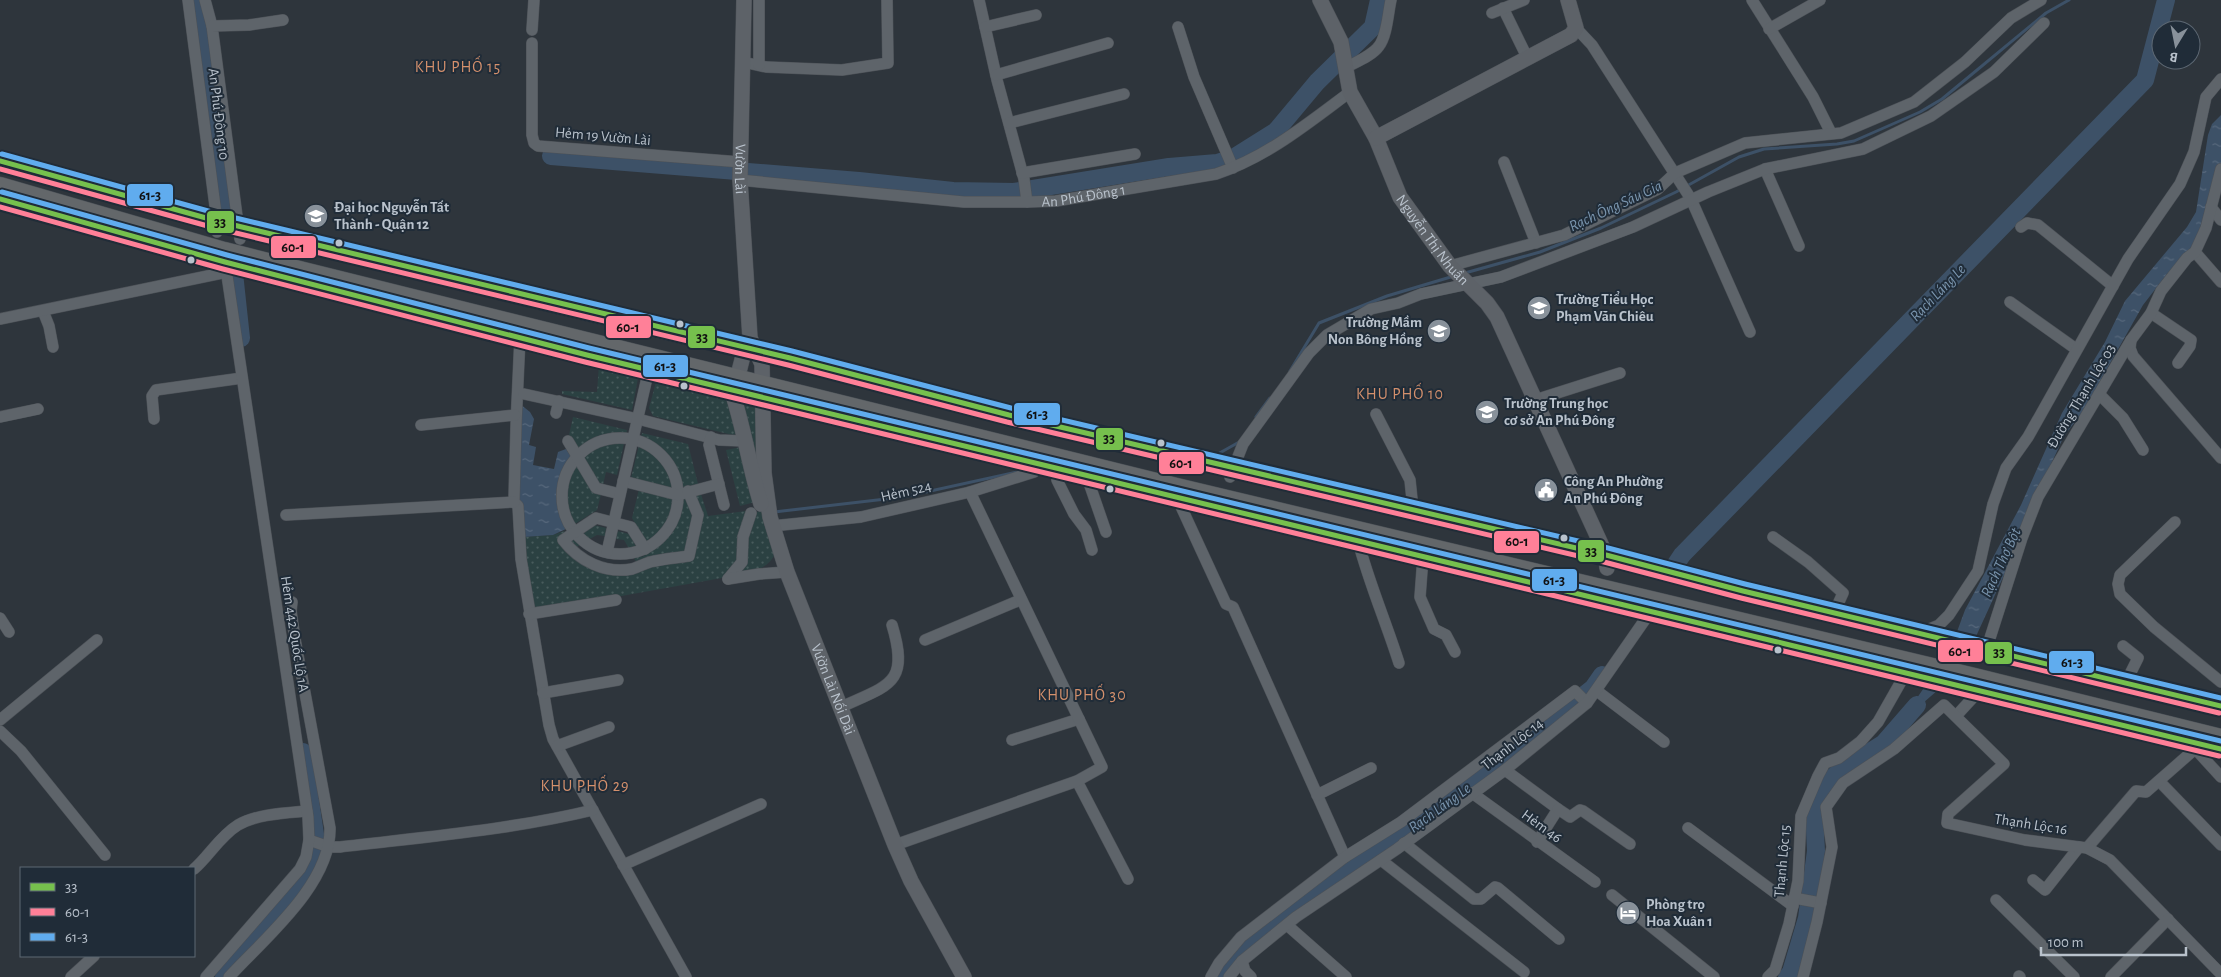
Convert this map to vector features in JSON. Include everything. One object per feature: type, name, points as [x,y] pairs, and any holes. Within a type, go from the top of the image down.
[{"type":"highway","points":[[0,161],[217,227],[750,368],[1175,492],[1358,542],[1651,612],[1910,670]]},
{"type":"highway","points":[[0,172],[147,215],[217,227]]},
{"type":"highway","points":[[0,187],[225,262],[750,368],[1412,510],[1607,562],[1834,613],[1922,638]]},
{"type":"highway","points":[[0,199],[225,262],[650,369],[750,368],[1039,465],[1087,477],[1175,492],[1971,685],[2192,746],[2221,749]]},
{"type":"highway","points":[[1232,472],[1922,638],[2221,706]]},
{"type":"highway","points":[[1983,652],[2221,717]]},
{"type":"highway","points":[[1971,685],[2221,739]]},
{"type":"street","name":"An Phú Đông 10","points":[[188,0],[217,227]]},
{"type":"street","points":[[205,0],[212,26],[239,233]]},
{"type":"street","points":[[532,30],[534,0]]},
{"type":"street","name":"Vườn Lài","points":[[744,0],[740,171],[750,368],[741,419],[744,441],[761,504],[771,522]]},
{"type":"street","points":[[759,0],[759,65]]},
{"type":"street","points":[[743,62],[759,65],[842,70],[888,63],[887,0]]},
{"type":"street","points":[[979,0],[996,75],[1023,176],[1026,198]]},
{"type":"street","points":[[1320,0],[1341,42],[1350,92],[1376,138],[1571,35],[1576,28]]},
{"type":"street","points":[[1344,59],[1367,56],[1380,46],[1388,22],[1391,0]]},
{"type":"street","points":[[1524,0],[1498,10],[1527,57]]},
{"type":"street","points":[[1568,0],[1576,28],[1592,45],[1690,198],[1750,332]]},
{"type":"street","points":[[1752,0],[1813,97],[1831,133]]},
{"type":"street","points":[[1769,29],[1820,0]]},
{"type":"street","points":[[1232,472],[1243,444],[1310,353],[1327,335],[1371,309],[1398,304],[1458,275],[1536,243],[1564,235],[1658,189],[1677,176],[1745,143],[1841,133],[1914,102],[1965,62],[2011,18],[2040,0]]},
{"type":"street","points":[[985,27],[1036,15]]},
{"type":"street","points":[[212,26],[249,26],[283,20]]},
{"type":"street","points":[[1458,275],[1501,277],[1633,227],[1690,198],[1765,169],[1863,149],[1932,116],[1994,72],[2044,23]]},
{"type":"street","points":[[1178,27],[1194,77],[1231,165]]},
{"type":"street","name":"Hẻm 19 Vườn Lài","points":[[532,43],[532,135],[534,143],[538,146],[740,171]]},
{"type":"street","points":[[996,75],[1108,43]]},
{"type":"street","points":[[1922,638],[1949,616],[1978,571],[1993,504],[2006,468],[2028,437],[2128,259],[2180,184],[2194,152],[2206,97],[2221,79]]},
{"type":"street","name":"An Phú Đông 1","points":[[740,171],[964,202],[1026,198],[1056,201],[1216,174],[1231,165],[1278,145],[1350,92]]},
{"type":"street","points":[[1009,123],[1124,94]]},
{"type":"street","name":"Nguyễn Thị Nhuần","points":[[1376,138],[1400,197],[1458,275],[1497,317],[1607,562]]},
{"type":"street","points":[[1023,176],[1135,154]]},
{"type":"street","points":[[1504,162],[1536,243]]},
{"type":"street","name":"Đường Thạnh Lộc 03","points":[[1983,652],[1990,638],[2022,538],[2038,497],[2131,340],[2150,313],[2161,291],[2187,258],[2195,252],[2206,228],[2221,168]]},
{"type":"street","points":[[1765,169],[1799,246]]},
{"type":"street","points":[[2211,207],[2221,220]]},
{"type":"street","points":[[2021,227],[2027,222],[2038,224],[2112,286]]},
{"type":"street","points":[[2195,252],[2221,282]]},
{"type":"street","points":[[0,319],[42,311],[225,262]]},
{"type":"street","name":"Hẻm 442 Quốc Lộ 1A","points":[[206,977],[292,880],[314,842],[307,811],[225,262]]},
{"type":"street","points":[[2010,302],[2076,349]]},
{"type":"street","points":[[42,311],[49,326],[53,347]]},
{"type":"street","points":[[2150,313],[2191,340],[2190,346],[2178,363]]},
{"type":"street","points":[[520,337],[515,415],[517,441],[514,502],[518,506],[519,511],[519,545],[549,725],[557,746],[686,977]]},
{"type":"street","points":[[2131,340],[2130,348],[2133,356],[2221,458]]},
{"type":"street","name":"Vườn Lài Nối Dài","points":[[750,368],[771,522],[788,572],[895,846],[911,880],[964,977]]},
{"type":"street","points":[[607,552],[650,369]]},
{"type":"street","points":[[1535,400],[1620,373]]},
{"type":"street","points":[[154,419],[152,396],[156,390],[242,378]]},
{"type":"street","points":[[524,394],[711,437],[744,441]]},
{"type":"street","points":[[2100,394],[2123,418],[2143,450]]},
{"type":"street","points":[[556,413],[559,401]]},
{"type":"street","points":[[0,417],[38,409]]},
{"type":"street","points":[[1376,414],[1410,480],[1412,510]]},
{"type":"street","points":[[421,425],[515,415]]},
{"type":"street","points":[[711,437],[709,446],[724,505]]},
{"type":"street","points":[[645,549],[630,527],[596,518],[574,532],[563,540],[570,550],[584,560],[604,568],[630,569],[647,563],[689,556],[698,515],[688,491],[676,479],[666,461],[651,447],[633,440],[619,438],[606,440],[587,448],[577,457],[567,472],[562,490],[563,509],[574,532],[587,544],[607,552],[625,554],[645,549],[657,541],[670,526],[677,508],[688,491]]},
{"type":"street","points":[[568,441],[596,488],[620,494]]},
{"type":"street","name":"Hẻm 524","points":[[771,522],[861,517],[970,492],[1034,472],[1039,465]]},
{"type":"street","points":[[1060,470],[1057,480],[1074,514],[1086,530],[1092,550]]},
{"type":"street","points":[[1087,477],[1106,532]]},
{"type":"street","points":[[623,482],[688,491],[719,484]]},
{"type":"street","points":[[895,846],[1077,781],[1102,767],[1020,600],[970,492]]},
{"type":"street","points":[[1175,492],[1226,604],[1233,607],[1344,857]]},
{"type":"street","points":[[286,515],[514,502]]},
{"type":"street","points":[[751,513],[744,537],[742,562],[728,579],[788,572]]},
{"type":"street","points":[[2175,522],[2120,575],[2118,584],[2120,594],[2154,627],[2221,682]]},
{"type":"street","points":[[1773,537],[1808,562],[1843,593],[1834,613]]},
{"type":"street","points":[[1358,542],[1365,566],[1385,617],[1399,663]]},
{"type":"street","points":[[1423,557],[1420,598],[1434,629],[1446,636],[1455,652]]},
{"type":"street","points":[[529,614],[616,600]]},
{"type":"street","points":[[925,640],[1020,600]]},
{"type":"street","points":[[229,977],[307,893],[329,847],[330,828],[295,639],[291,611],[292,602]]},
{"type":"street","name":"Thạnh Lộc 14","points":[[1229,977],[1242,961],[1291,921],[1381,860],[1505,770],[1587,703],[1651,612]]},
{"type":"street","points":[[0,618],[9,632]]},
{"type":"street","points":[[840,706],[890,683],[896,672],[899,649],[892,624]]},
{"type":"street","points":[[0,720],[97,640]]},
{"type":"street","points":[[2123,646],[2138,658],[2125,684]]},
{"type":"street","name":"Thạnh Lộc 15","points":[[1768,977],[1775,970],[1798,881],[1801,816],[1818,776],[1825,764],[1839,758],[1861,741],[1878,722],[1910,670]]},
{"type":"street","points":[[543,693],[618,680]]},
{"type":"street","points":[[1803,977],[1832,847],[1826,807],[1843,784],[1894,749],[1944,705],[1956,716],[1971,685]]},
{"type":"street","name":"Thạnh Lộc 14","points":[[1211,977],[1219,962],[1241,937],[1344,857],[1401,822],[1575,691],[1587,703]]},
{"type":"street","points":[[1597,691],[1664,742]]},
{"type":"street","name":"Thạnh Lộc 16","points":[[1956,716],[2004,764],[1948,814],[1947,822],[2025,840],[2083,848],[2110,860],[2221,974]]},
{"type":"street","points":[[1012,740],[1080,719]]},
{"type":"street","points":[[557,746],[609,727]]},
{"type":"street","points":[[0,731],[21,751],[104,855]]},
{"type":"street","points":[[2034,880],[2044,890],[2136,790],[2146,792],[2192,746],[2221,777]]},
{"type":"street","points":[[1317,795],[1371,768]]},
{"type":"street","points":[[1505,770],[1570,817],[1580,810],[1630,844]]},
{"type":"street","points":[[1077,781],[1128,879]]},
{"type":"street","points":[[2159,781],[2221,846]]},
{"type":"street","name":"Hẻm 46","points":[[1472,793],[1537,842],[1595,882]]},
{"type":"street","points":[[623,865],[761,804]]},
{"type":"street","points":[[1537,842],[1558,809]]},
{"type":"street","points":[[314,842],[340,848],[562,818],[593,810]]},
{"type":"street","points":[[195,868],[215,845],[237,825],[250,820],[307,811]]},
{"type":"street","points":[[1688,828],[1793,902],[1821,903]]},
{"type":"street","points":[[1404,843],[1474,899],[1481,899],[1494,887],[1498,888],[1559,939]]},
{"type":"street","points":[[1381,860],[1524,972]]},
{"type":"street","points":[[1612,896],[1714,977]]},
{"type":"street","points":[[1996,900],[2074,977]]},
{"type":"street","points":[[1286,902],[1291,921],[1346,977]]},
{"type":"street","points":[[2111,977],[2168,919]]},
{"type":"street","points":[[71,977],[93,957]]},
{"type":"street","points":[[1242,961],[1245,971],[1251,977]]},
{"type":"green space","points":[[599,364],[639,373],[632,410],[562,394],[562,391],[597,392]]},
{"type":"green space","points":[[657,378],[729,396],[736,434],[733,435],[653,416],[649,408]]},
{"type":"green space","points":[[758,403],[761,488],[741,406]]},
{"type":"green space","points":[[573,417],[627,430],[617,475],[606,472],[603,485],[599,484],[569,435]]},
{"type":"green space","points":[[642,433],[688,444],[698,484],[678,490],[631,478]]},
{"type":"green space","points":[[741,447],[755,502],[740,506],[726,450]]},
{"type":"green space","points":[[574,461],[601,494],[597,510],[570,527],[563,510],[562,494],[565,477]]},
{"type":"green space","points":[[639,489],[700,491],[708,516],[746,511],[740,561],[722,578],[532,612],[523,537],[553,535],[564,531],[570,540],[575,537],[580,545],[571,550],[591,563],[638,565],[634,558],[640,553],[642,557],[648,553],[648,545],[632,518]]},
{"type":"green space","points":[[759,511],[762,512],[777,551],[765,566],[736,573],[753,514]]},
{"type":"green space","points":[[594,525],[606,528],[605,536],[597,535],[586,541],[581,534]]},
{"type":"green space","points":[[617,531],[629,534],[637,548],[631,552],[624,540],[616,539]]},
{"type":"water","points":[[2221,115],[2221,164],[2197,243],[2167,274],[2143,305],[2082,413],[2064,436],[2041,486],[2027,525],[1967,656],[1946,683],[1900,723],[1951,648],[1965,610],[2021,505],[2062,413],[2105,342],[2125,301],[2187,227],[2196,212],[2208,135],[2212,124]]},
{"type":"water","points":[[520,404],[530,412],[534,419],[529,445],[536,447],[533,465],[554,469],[558,452],[566,449],[574,461],[565,477],[562,493],[563,510],[570,527],[553,535],[523,537],[517,496]]},
{"type":"waterway","points":[[197,0],[227,220]]},
{"type":"waterway","points":[[551,156],[859,181],[953,191],[1014,192],[1169,167],[1217,163],[1233,158],[1276,131],[1317,82],[1373,27],[1379,0]]},
{"type":"waterway","name":"Rạch Ông Sáu Gia","points":[[1465,273],[1540,252],[1601,228],[1676,192],[1739,157],[1764,149],[1854,141],[1920,112],[1942,99],[2046,13],[2069,0]]},
{"type":"waterway","name":"Rạch Láng Le","points":[[1674,567],[1682,555],[2145,80],[2166,0]]},
{"type":"waterway","points":[[234,273],[241,338]]},
{"type":"waterway","name":"Rạch Ông Sáu Gia","points":[[1290,371],[1319,323],[1387,296],[1454,276]]},
{"type":"waterway","name":"Rạch Ông Sáu Gia","points":[[1256,417],[1270,398]]},
{"type":"waterway","name":"Rạch Ông Sáu Gia","points":[[1216,455],[1241,441]]},
{"type":"waterway","points":[[774,512],[903,497],[1021,471]]},
{"type":"waterway","name":"Rạch Láng Le","points":[[1219,977],[1244,947],[1494,767],[1593,688],[1602,675]]},
{"type":"waterway","name":"Rạch Thợ Bột","points":[[1787,977],[1791,972],[1807,918],[1816,851],[1814,811],[1821,788],[1841,770],[1884,743],[1917,705]]},
{"type":"waterway","points":[[224,977],[294,897],[310,876],[317,862],[316,841],[303,752]]},
{"type":"transit line","name":"61-3","points":[[2,154],[219,214],[792,351],[1011,408],[1608,548],[1745,584],[2221,698]]},
{"type":"transit line","name":"33","points":[[0,161],[217,221],[790,358],[1009,415],[1606,555],[1743,591],[2221,706]]},
{"type":"transit line","name":"60-1","points":[[0,169],[215,228],[788,365],[1007,422],[1604,562],[1741,598],[2219,713]]},
{"type":"transit line","name":"61-3","points":[[2,192],[227,255],[589,348],[2221,741]]},
{"type":"transit line","name":"33","points":[[0,199],[225,262],[587,355],[2221,749]]},
{"type":"transit line","name":"60-1","points":[[0,207],[223,269],[585,362],[2219,756]]},
{"type":"place","name":"Đại học Nguyễn Tất Thành - Quận 12","points":[[316,216]]},
{"type":"place","name":"Trường Tiểu Học Phạm Văn Chiêu","points":[[1539,308]]},
{"type":"place","name":"Trường Mầm Non Bông Hồng","points":[[1439,331]]},
{"type":"place","name":"Trường Trung học cơ sở An Phú Đông","points":[[1487,412]]},
{"type":"place","name":"Công An Phường An Phú Đông","points":[[1546,490]]},
{"type":"place","name":"Phòng trọ Hoa Xuân 1","points":[[1628,913]]},
{"type":"district","name":"KHU PHỐ 15","points":[[458,66]]},
{"type":"district","name":"KHU PHỐ 10","points":[[1400,393]]},
{"type":"district","name":"KHU PHỐ 30","points":[[1082,694]]},
{"type":"district","name":"KHU PHỐ 29","points":[[585,785]]}]
